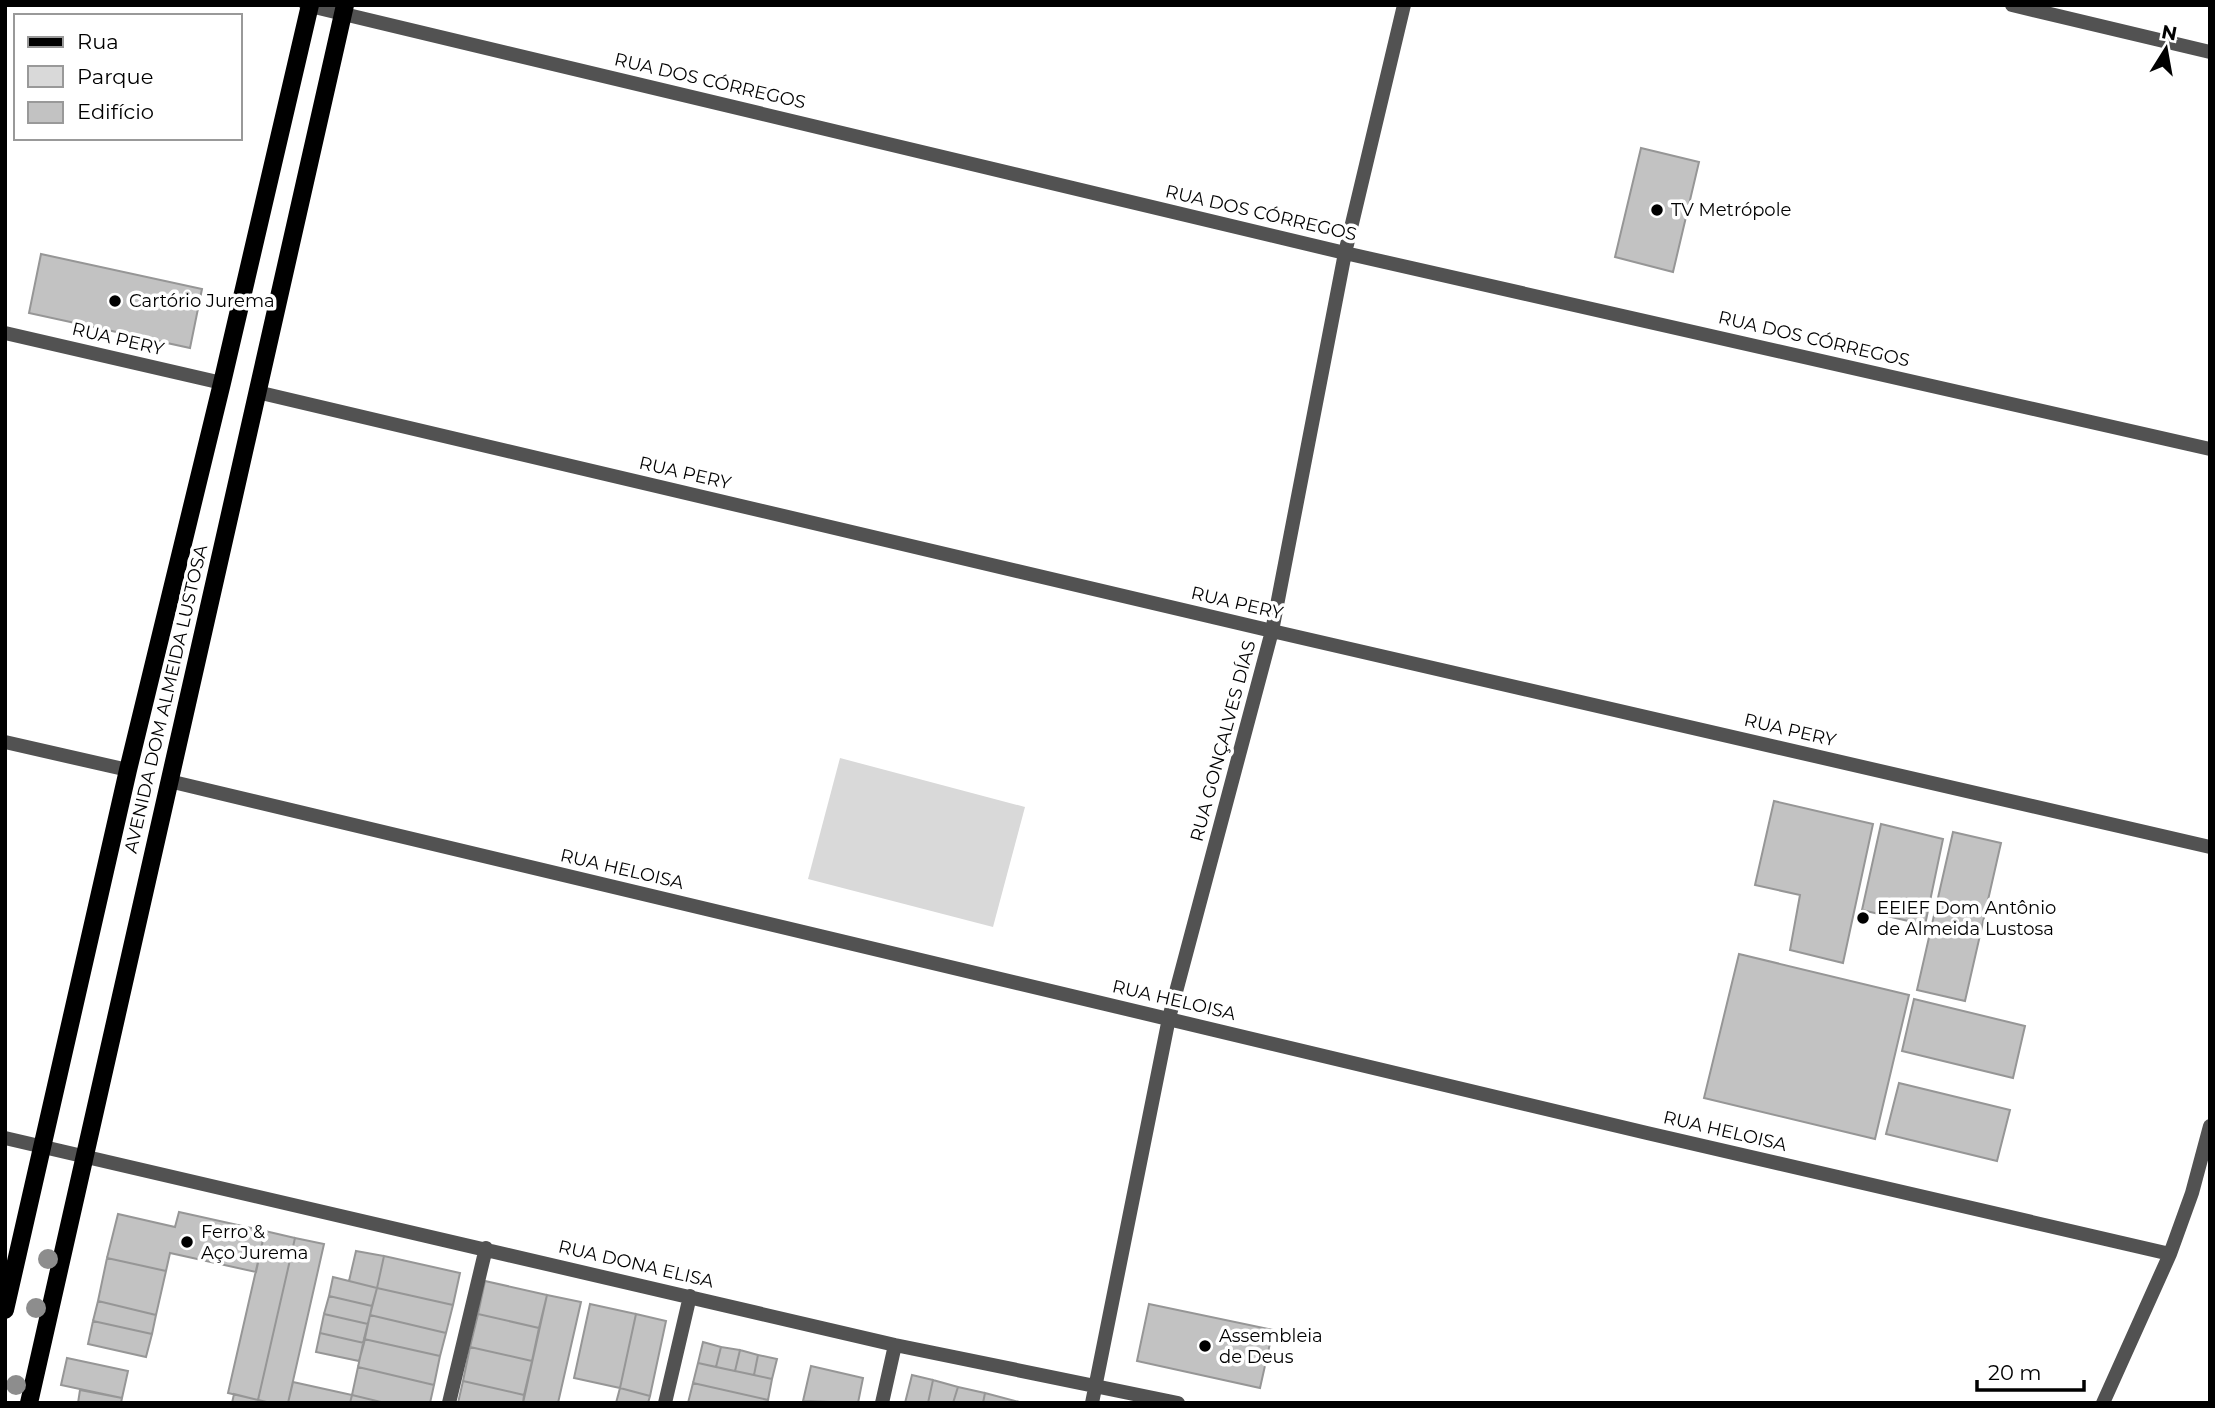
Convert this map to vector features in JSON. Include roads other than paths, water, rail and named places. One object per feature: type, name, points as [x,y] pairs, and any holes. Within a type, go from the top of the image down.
[{"type":"main road","name":"AVENIDA DOM ALMEIDA LUSTOSA","points":[[5,1310],[128,770],[222,383],[309,6]]},
{"type":"main road","name":"AVENIDA DOM ALMEIDA LUSTOSA","points":[[29,1403],[344,9]]},
{"type":"street","name":"RUA GONÇALVES DÍAS","points":[[1092,1403],[1169,1018],[1272,631],[1345,253],[1404,5]]},
{"type":"street","points":[[2012,5],[2210,52]]},
{"type":"street","name":"RUA DOS CÓRREGOS","points":[[309,6],[344,9],[1345,253],[2210,449]]},
{"type":"street","name":"RUA PERY","points":[[5,333],[222,383]]},
{"type":"street","name":"RUA PERY","points":[[257,392],[1272,631],[2210,847]]},
{"type":"street","points":[[5,742],[128,770]]},
{"type":"street","name":"RUA HELOISA","points":[[169,781],[1647,1133],[2170,1254]]},
{"type":"street","points":[[2103,1403],[2170,1254],[2192,1193],[2210,1126]]},
{"type":"street","name":"RUA DONA ELISA","points":[[5,1138],[895,1345],[1178,1403]]},
{"type":"street","points":[[449,1403],[486,1248]]},
{"type":"street","points":[[665,1403],[690,1296]]},
{"type":"street","points":[[882,1403],[895,1345]]},
{"type":"place","name":"TV Metrópole","points":[[1657,210]]},
{"type":"place","name":"Cartório Jurema","points":[[115,301]]},
{"type":"place","name":"EEIEF Dom Antônio de Almeida Lustosa","points":[[1863,918]]},
{"type":"place","name":"Ferro & Aço Jurema","points":[[187,1242]]},
{"type":"place","name":"Assembleia de Deus","points":[[1205,1346]]}]
